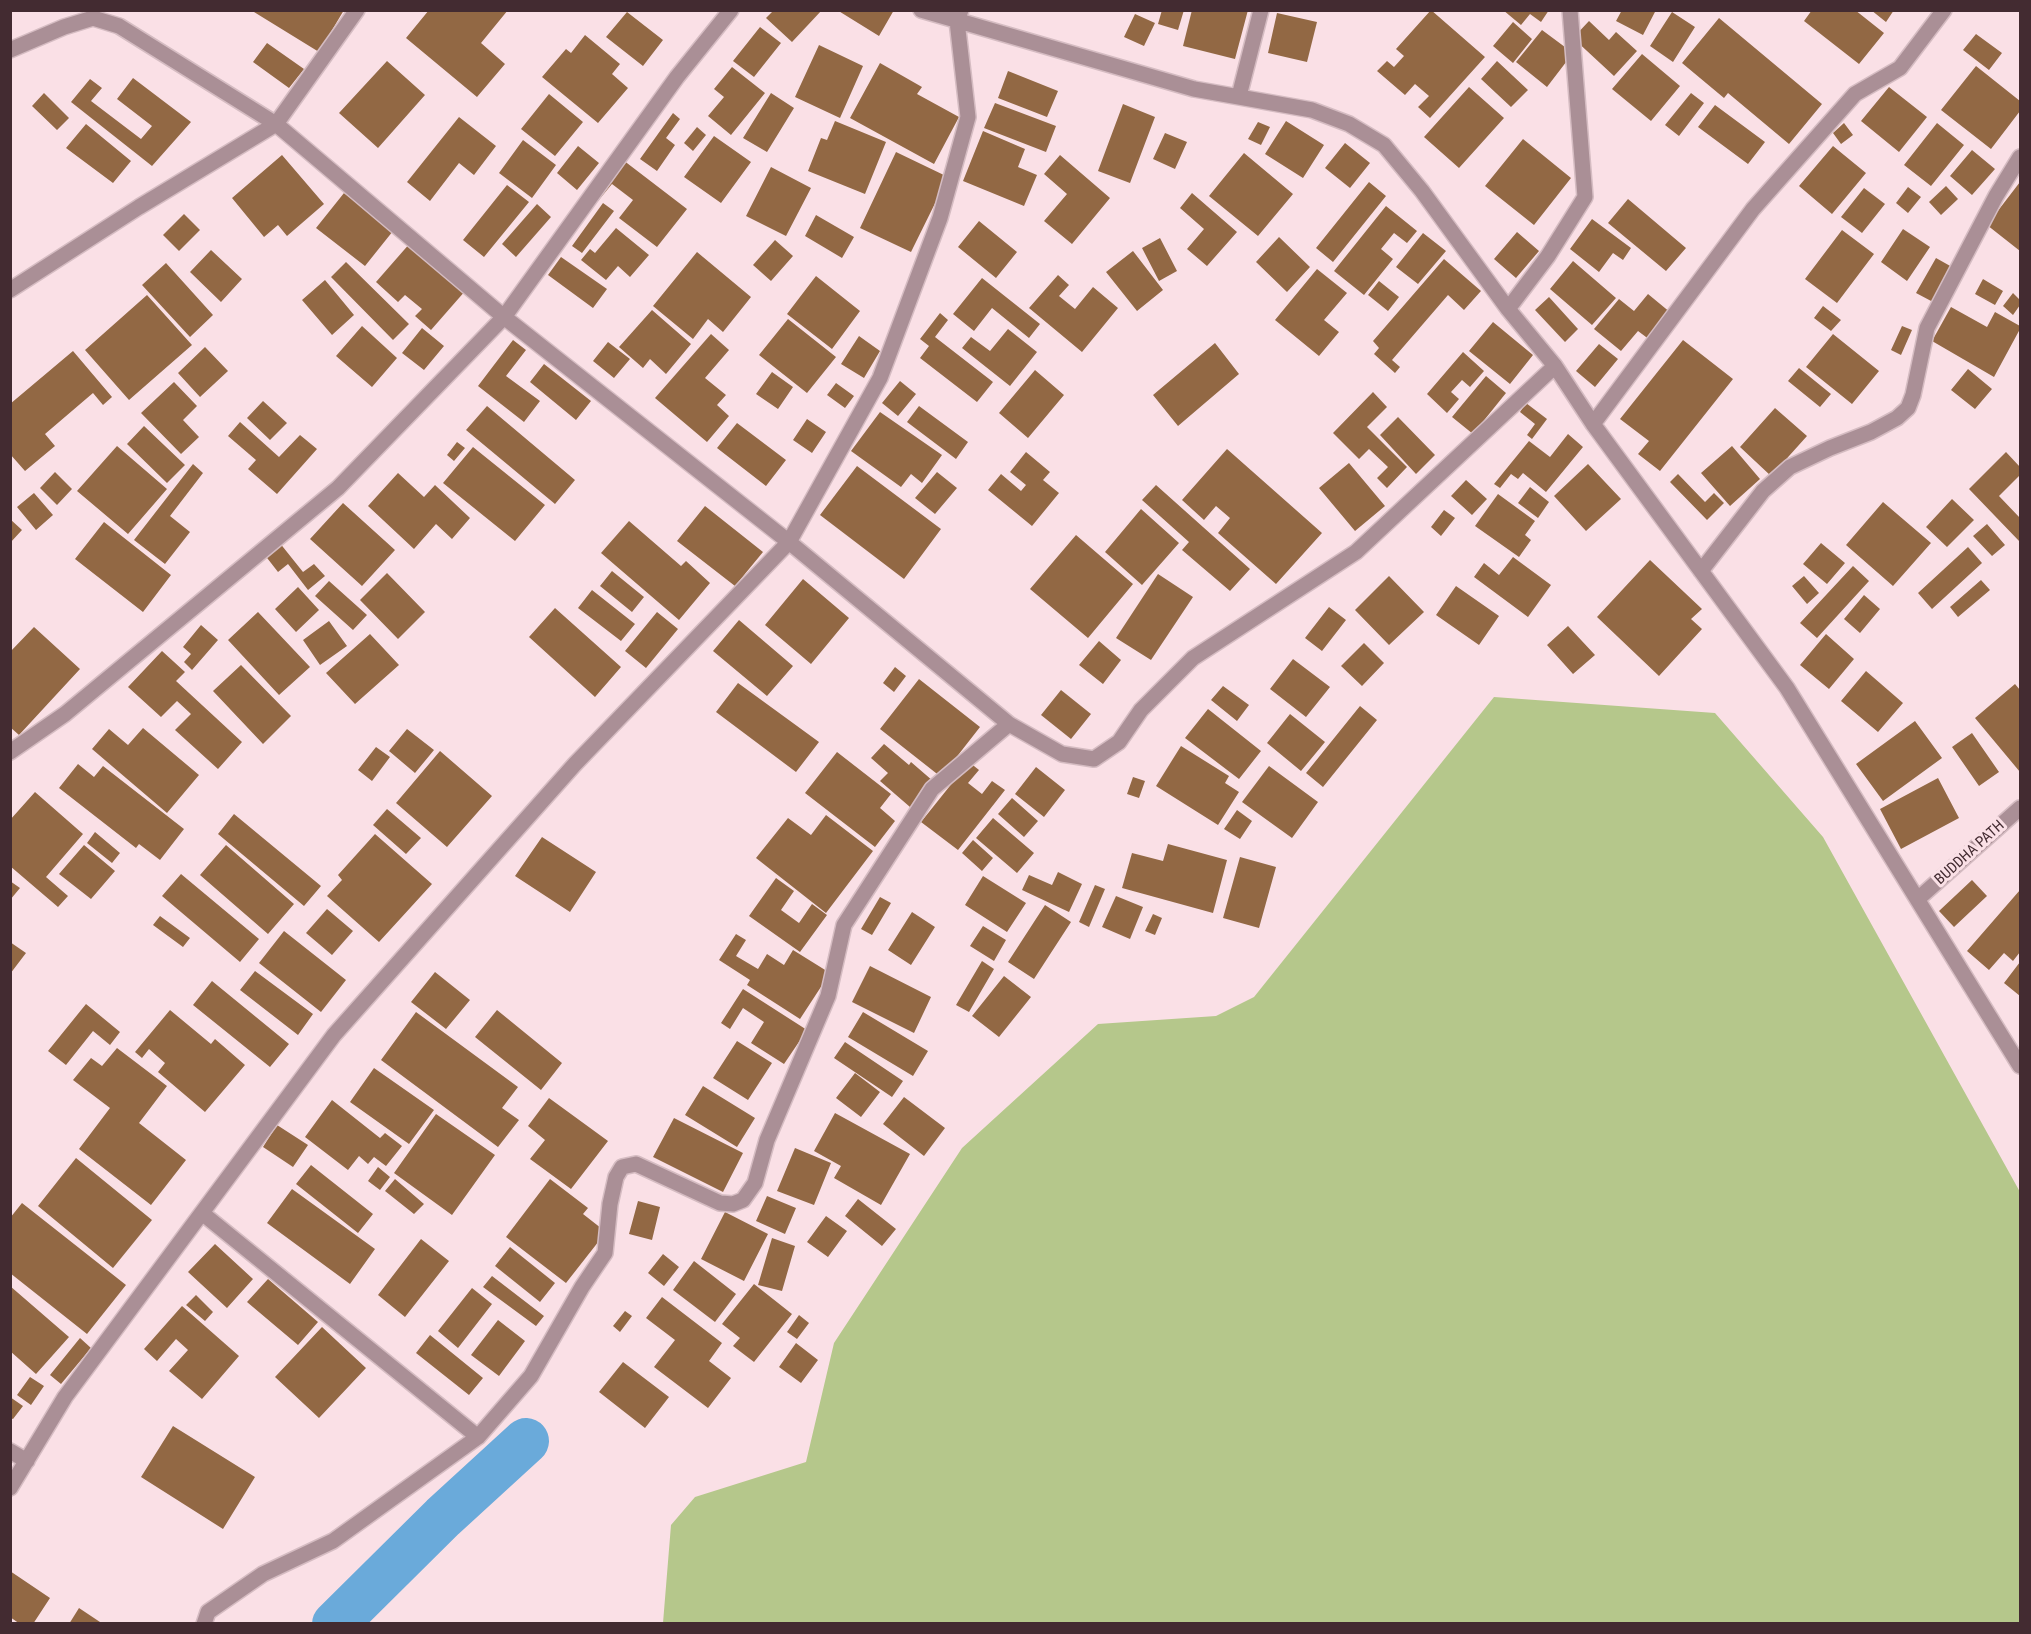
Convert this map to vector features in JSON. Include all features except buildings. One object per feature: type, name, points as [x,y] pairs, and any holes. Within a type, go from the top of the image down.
[{"type":"street","points":[[10,290],[139,207],[276,124],[357,10]]},
{"type":"street","points":[[10,752],[65,714],[338,488],[504,317],[677,76],[731,10]]},
{"type":"street","points":[[921,10],[959,16],[1145,76],[1194,89],[1312,110],[1349,124],[1384,145],[1422,190],[1508,309],[1555,366],[1593,424],[1787,688],[1919,898],[2020,1066]]},
{"type":"street","points":[[1239,96],[1261,10]]},
{"type":"street","points":[[1508,309],[1548,256],[1585,197],[1570,10]]},
{"type":"street","points":[[1593,424],[1753,209],[1854,94],[1900,68],[1944,10]]},
{"type":"street","points":[[10,1488],[65,1397],[334,1035],[575,764],[789,542],[880,378],[940,218],[968,117],[959,16]]},
{"type":"street","points":[[10,50],[64,27],[93,18],[119,26],[276,124],[504,317],[789,542],[1009,724],[1062,754],[1094,759],[1119,742],[1141,710],[1193,658],[1356,552],[1555,366]]},
{"type":"street","points":[[1701,572],[1763,491],[1790,467],[1871,432],[1897,418],[1908,408],[1913,395],[1927,328],[1996,196],[2020,157]]},
{"type":"street","points":[[204,1623],[208,1612],[263,1574],[333,1541],[478,1437],[531,1376],[582,1287],[605,1252],[610,1204],[616,1178],[622,1167],[636,1164],[720,1203],[733,1204],[743,1200],[754,1183],[767,1140],[828,996],[844,926],[932,789],[1009,724]]},
{"type":"street","name":"BUDDHA PATH","points":[[1919,898],[2020,808]]},
{"type":"street","points":[[202,1214],[478,1437]]},
{"type":"street","points":[[10,1451],[27,1461]]},
{"type":"green space","points":[[1494,697],[1715,713],[1823,837],[2020,1192],[2020,1623],[663,1623],[671,1525],[695,1497],[806,1462],[834,1343],[962,1148],[1098,1024],[1216,1016],[1254,997]]},
{"type":"waterway","points":[[335,1624],[443,1517],[526,1441]]}]
